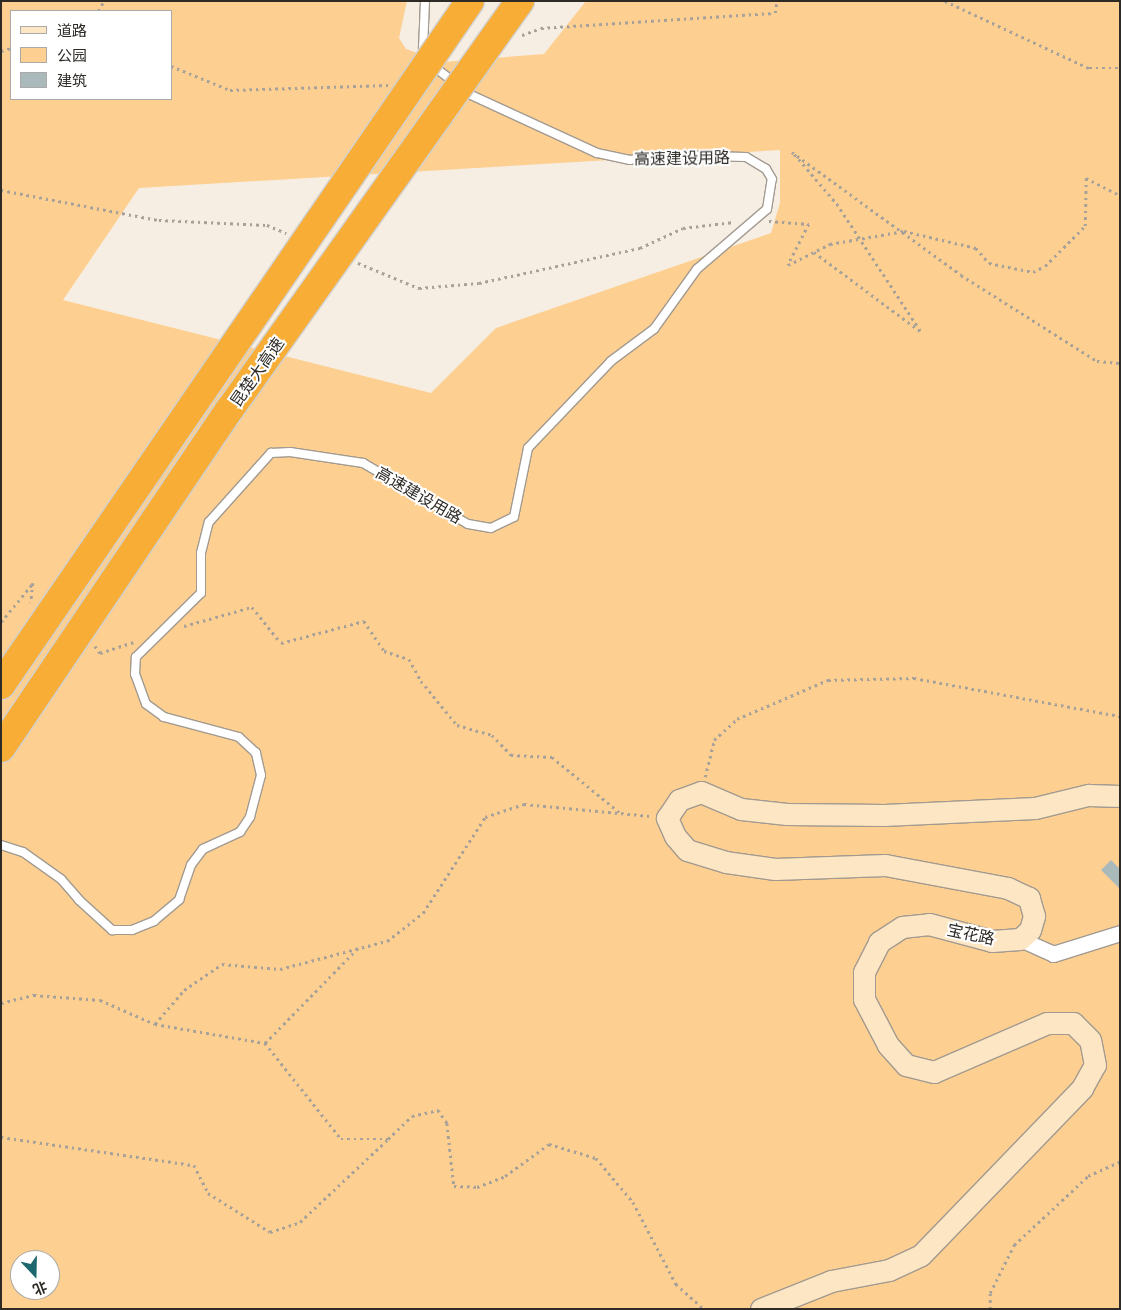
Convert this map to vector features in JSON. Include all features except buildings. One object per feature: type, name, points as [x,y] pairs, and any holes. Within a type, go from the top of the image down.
[{"type":"highway","name":"昆楚大高速","points":[[1,685],[470,1]]},
{"type":"highway","name":"昆楚大高速","points":[[1,748],[230,409],[520,1]]},
{"type":"main road","points":[[1020,940],[1030,930],[1034,916],[1029,898],[1008,888],[885,865],[775,869],[726,862],[687,850],[666,818],[679,800],[701,792],[741,808],[787,814],[884,815],[1035,808],[1088,795],[1120,796]]},
{"type":"main road","name":"宝花路","points":[[761,1309],[831,1281],[889,1270],[921,1255],[1082,1088],[1095,1064],[1090,1040],[1073,1024],[1047,1023],[934,1072],[906,1065],[888,1045],[864,999],[864,972],[879,942],[902,927],[929,924],[992,941],[1020,940]]},
{"type":"street","points":[[1020,940],[1053,954],[1120,933]]},
{"type":"lane","name":"高速建设用路","points":[[1,845],[23,852],[61,879],[79,900],[112,930],[132,930],[154,921],[178,900],[191,865],[203,850],[240,832],[250,817],[261,775],[256,753],[239,737],[164,717],[146,704],[135,674],[136,657],[166,631],[201,593],[201,553],[209,522],[271,453],[314,453],[363,463],[468,524],[491,528],[514,517],[528,448],[611,361],[654,329],[697,269],[767,208],[772,179],[766,169],[746,156],[665,155],[630,160],[597,153],[471,95],[435,70],[423,48],[425,1]]},
{"type":"path","points":[[945,1],[1089,68],[1120,68]]},
{"type":"path","points":[[814,252],[920,331],[838,206],[792,152],[961,275],[1097,361],[1120,363]]},
{"type":"path","points":[[357,262],[419,288],[479,283],[640,248],[683,228],[755,220],[809,224],[788,265],[830,244],[901,231],[976,248],[989,263],[1033,272],[1045,266],[1085,226],[1086,178],[1120,195]]},
{"type":"path","points":[[1,190],[159,220],[267,225],[294,236]]},
{"type":"path","points":[[1,622],[34,583],[31,611]]},
{"type":"path","points":[[166,631],[252,607],[281,643],[364,621],[384,651],[409,659],[421,681],[458,725],[492,735],[511,755],[552,757],[619,812]]},
{"type":"path","points":[[90,638],[100,653],[137,640]]},
{"type":"path","points":[[701,792],[714,740],[737,719],[828,680],[914,678],[1120,716]]},
{"type":"path","points":[[155,1024],[184,990],[222,964],[280,969],[361,945],[387,940],[424,913],[485,817],[524,804],[666,818]]},
{"type":"path","points":[[265,1044],[361,945]]},
{"type":"path","points":[[1,1002],[34,995],[100,1000],[155,1024],[265,1044],[342,1139],[388,1139]]},
{"type":"path","points":[[1,1137],[194,1165],[208,1193],[270,1232],[300,1222],[412,1116],[438,1110],[447,1123],[454,1186],[476,1187],[505,1176],[549,1144],[596,1158],[632,1202],[676,1284],[704,1309]]},
{"type":"path","points":[[990,1309],[990,1293],[1014,1245],[1088,1176],[1120,1162]]},
{"type":"green space","points":[[1,1],[407,1],[399,38],[406,49],[443,62],[544,54],[586,1],[1120,1],[1120,1309],[1,1309]],"holes":[[[780,150],[780,203],[771,233],[496,328],[431,393],[63,300],[139,188]]]}]
